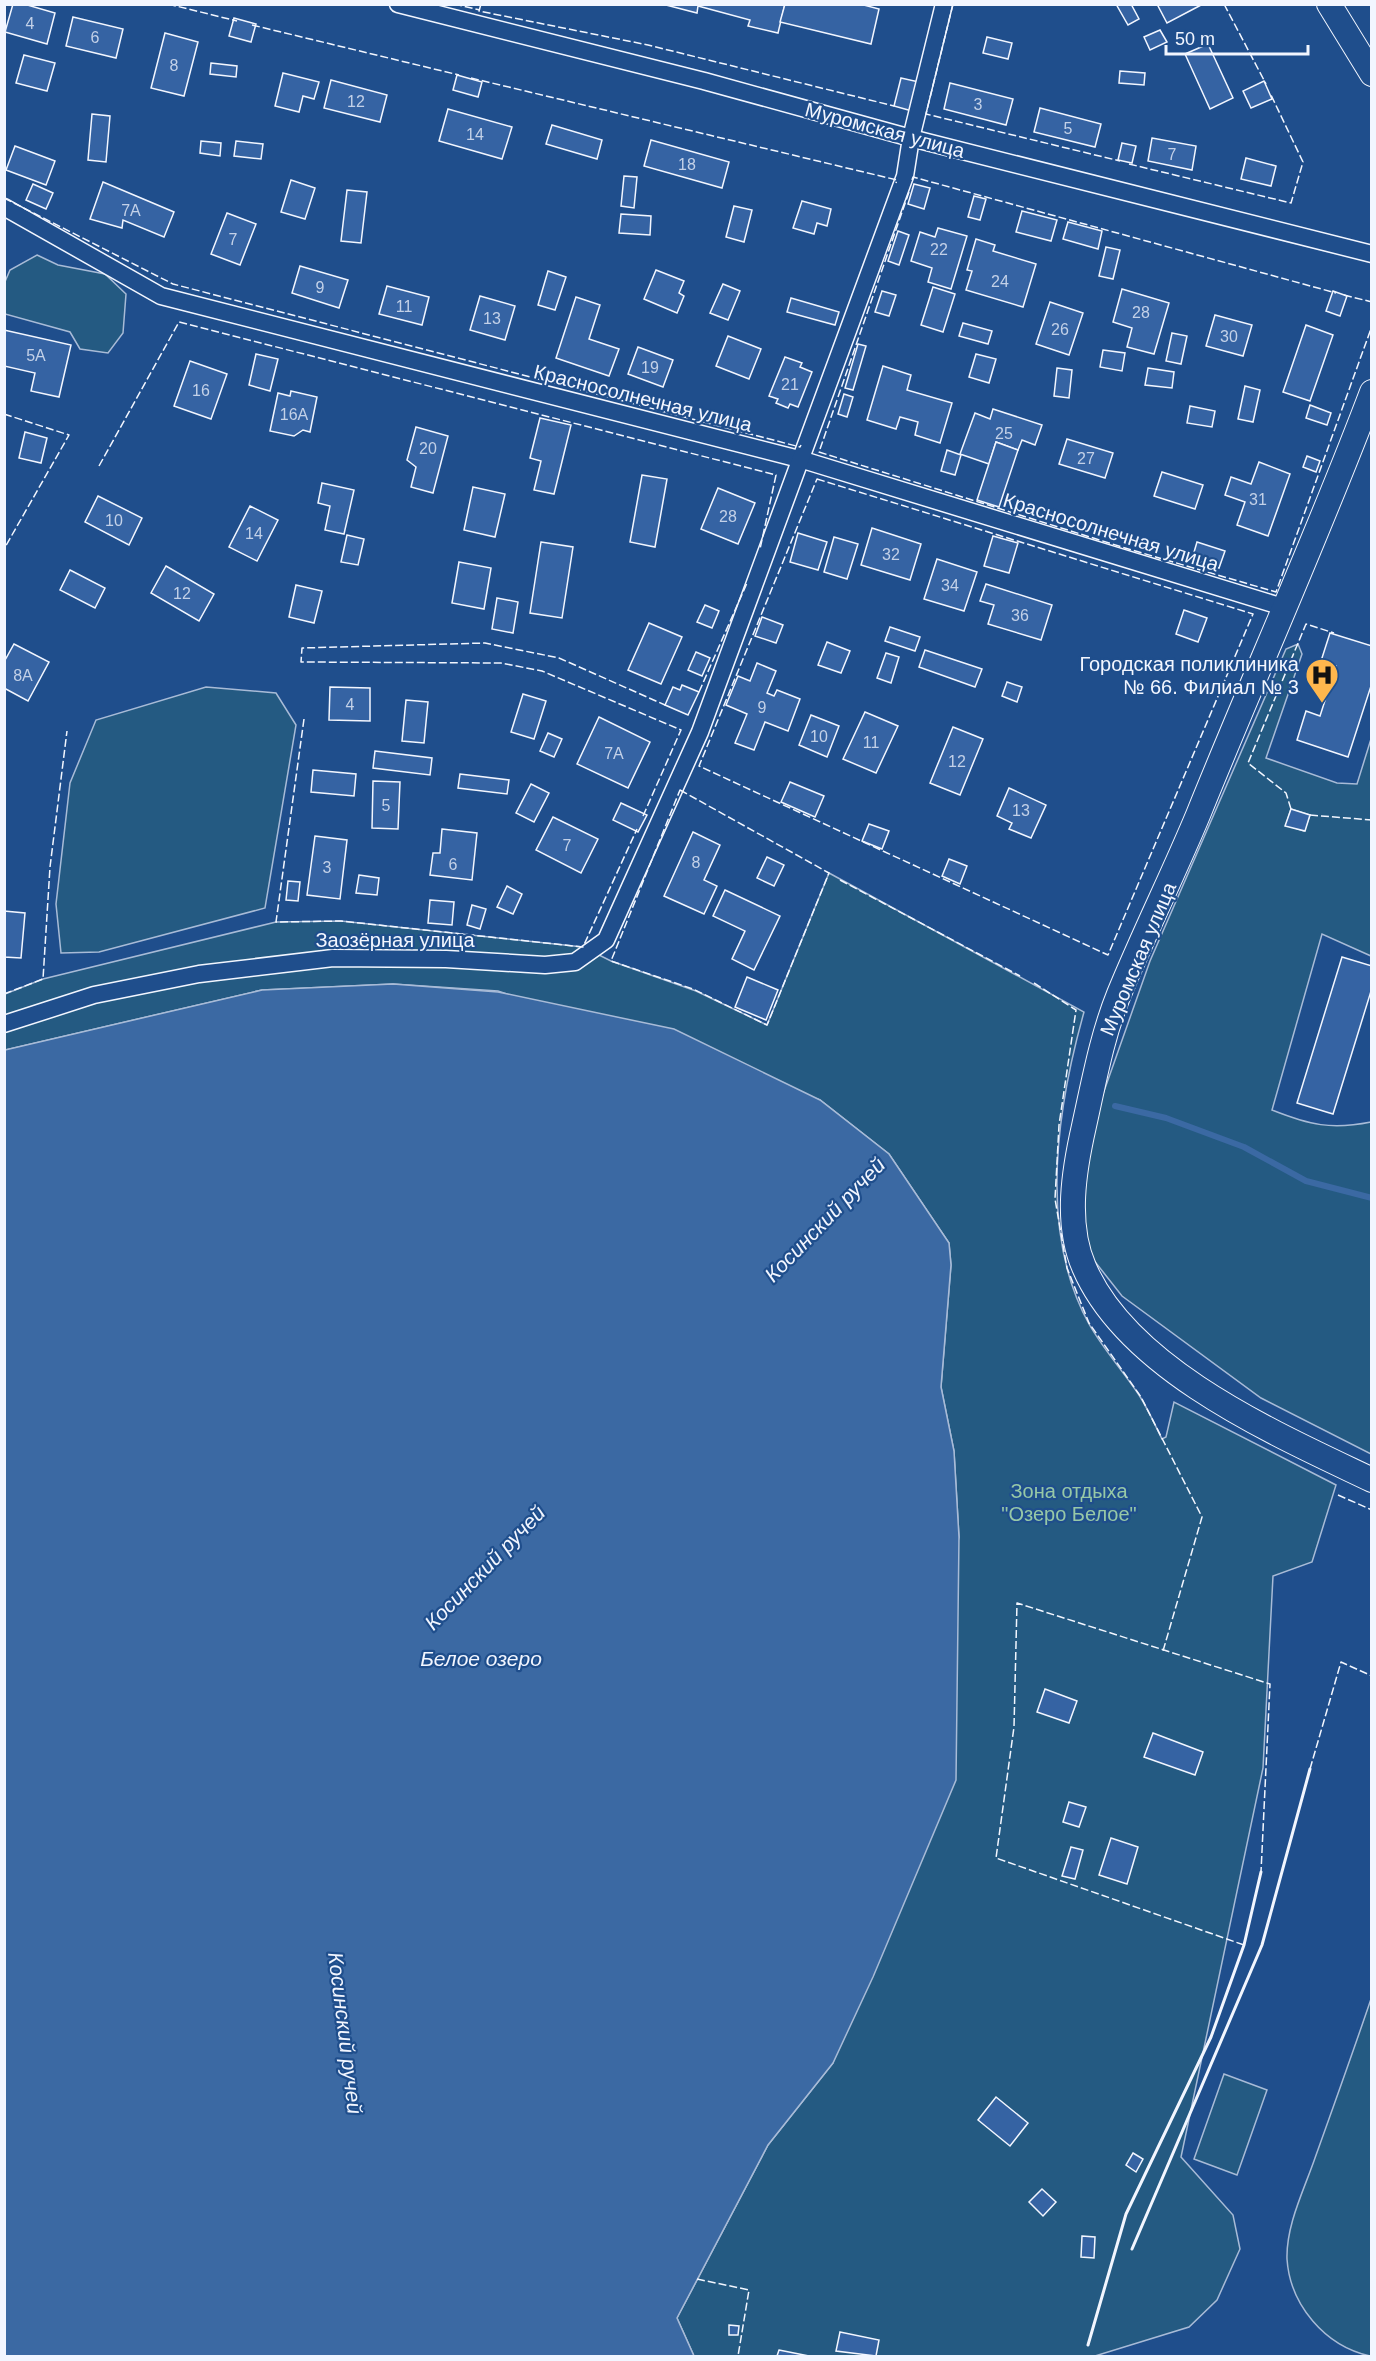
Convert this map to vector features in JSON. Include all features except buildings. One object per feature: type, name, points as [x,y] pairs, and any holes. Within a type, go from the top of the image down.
[{"type":"street","name":"Муромская улица","points":[[398,4],[704,81],[911,138],[1371,254]]},
{"type":"street","name":"Заозёрная улица","points":[[4,1024],[94,994],[199,974],[322,960],[446,959],[545,965],[575,962],[606,940],[700,732],[803,460],[905,176],[911,138],[944,4]]},
{"type":"street","points":[[1329,4],[1371,74]]},
{"type":"street","name":"Красносолнечная улица","points":[[4,207],[160,296],[803,460],[1283,607]]},
{"type":"street","name":"Муромская улица","points":[[1371,392],[1346,459],[1180,858],[1119,995],[1101,1046],[1075,1164],[1073,1217],[1082,1264],[1096,1291],[1125,1327],[1158,1360],[1244,1416],[1371,1480]]},
{"type":"green space","points":[[37,255],[58,265],[105,274],[126,294],[123,333],[108,353],[80,349],[70,332],[5,314],[4,284],[10,270]]},
{"type":"green space","points":[[1298,644],[1302,654],[1266,758],[1337,783],[1357,784],[1371,739],[1371,956],[1322,934],[1272,1110],[1321,1125],[1344,1126],[1371,1122],[1371,1454],[1261,1398],[1122,1296],[1085,1249],[1082,1189],[1091,1128],[1150,961],[1286,649]],"holes":[[[1291,809],[1310,815],[1304,831],[1286,825]]]},
{"type":"green space","points":[[206,687],[276,693],[296,725],[265,908],[99,952],[61,953],[56,904],[70,783],[96,720]]},
{"type":"green space","name":"Зона отдыха \"Озеро Белое\"","points":[[829,873],[1084,1012],[1066,1088],[1057,1170],[1058,1210],[1063,1250],[1073,1288],[1089,1324],[1139,1395],[1162,1439],[1166,1437],[1174,1402],[1336,1485],[1312,1562],[1273,1576],[1263,1768],[1181,2157],[1233,2215],[1240,2249],[1217,2300],[1189,2327],[1095,2356],[694,2356],[677,2318],[768,2145],[833,2063],[959,1537],[954,1451],[941,1387],[951,1265],[949,1243],[889,1154],[820,1100],[498,991],[393,984],[262,990],[5,1050],[5,994],[43,979],[276,922],[341,921],[583,947],[611,961],[696,991],[767,1025]]},
{"type":"green space","points":[[1371,1999],[1372,2356],[1370,2356],[1338,2343],[1313,2321],[1295,2292],[1287,2259],[1287,2246],[1296,2208]]},
{"type":"green space","points":[[1224,2074],[1267,2090],[1237,2175],[1194,2159]]},
{"type":"water","name":"Белое озеро","points":[[393,984],[498,992],[674,1029],[820,1100],[889,1154],[949,1243],[951,1265],[941,1387],[954,1451],[959,1537],[956,1780],[873,1977],[833,2063],[768,2145],[677,2318],[694,2356],[5,2356],[5,1050],[262,990]]},
{"type":"waterway","name":"Косинский ручей","points":[[1115,1106],[1166,1118],[1244,1147],[1306,1181],[1372,1198]]},
{"type":"fence","points":[[168,4],[237,21]]},
{"type":"fence","points":[[454,4],[480,10]]},
{"type":"fence","points":[[481,4],[479,11],[648,45],[894,106]]},
{"type":"fence","points":[[953,4],[926,114],[1120,161]]},
{"type":"fence","points":[[1224,4],[1266,84]]},
{"type":"fence","points":[[252,25],[459,75]]},
{"type":"fence","points":[[471,78],[897,180],[896,183]]},
{"type":"fence","points":[[1129,164],[1291,203],[1303,162],[1271,95]]},
{"type":"fence","points":[[912,180],[913,177],[1336,293]]},
{"type":"fence","points":[[909,192],[819,452],[1125,548],[1276,592],[1372,326]]},
{"type":"fence","points":[[4,198],[173,284],[800,447],[801,445]]},
{"type":"fence","points":[[1344,295],[1372,302]]},
{"type":"fence","points":[[99,466],[179,322],[776,475],[760,549]]},
{"type":"fence","points":[[4,414],[69,435],[4,549]]},
{"type":"fence","points":[[817,479],[1253,614],[1108,955],[699,766],[817,479]]},
{"type":"fence","points":[[699,692],[747,583]]},
{"type":"fence","points":[[1291,809],[1286,793],[1248,763],[1306,624],[1334,633]]},
{"type":"fence","points":[[643,816],[681,730],[542,671],[501,663],[301,662],[302,648],[485,643],[559,658],[665,705]]},
{"type":"fence","points":[[304,719],[276,922],[341,921],[583,947],[637,829]]},
{"type":"fence","points":[[4,994],[43,979],[50,867],[67,731]]},
{"type":"fence","points":[[680,790],[829,873],[767,1025],[693,989],[611,961],[680,790]]},
{"type":"fence","points":[[1310,815],[1372,820]]},
{"type":"fence","points":[[840,880],[1020,976]]},
{"type":"fence","points":[[1034,983],[1076,1010],[1059,1125],[1055,1199],[1067,1268],[1089,1323],[1141,1397],[1202,1517],[1163,1651]]},
{"type":"fence","points":[[1338,1495],[1372,1510]]},
{"type":"fence","points":[[1244,1945],[996,1858],[1014,1727],[1017,1603],[1270,1684],[1261,1872]]},
{"type":"fence","points":[[1310,1769],[1341,1662],[1372,1676]]},
{"type":"fence","points":[[697,2279],[749,2290],[738,2356]]},
{"type":"wall","points":[[1132,2249],[1262,1945],[1310,1769]]},
{"type":"wall","points":[[1088,2345],[1126,2214],[1211,2037],[1244,1945],[1261,1872]]},
{"type":"place","name":"Городская поликлиника № 66. Филиал № 3","points":[[1322,704]]}]
